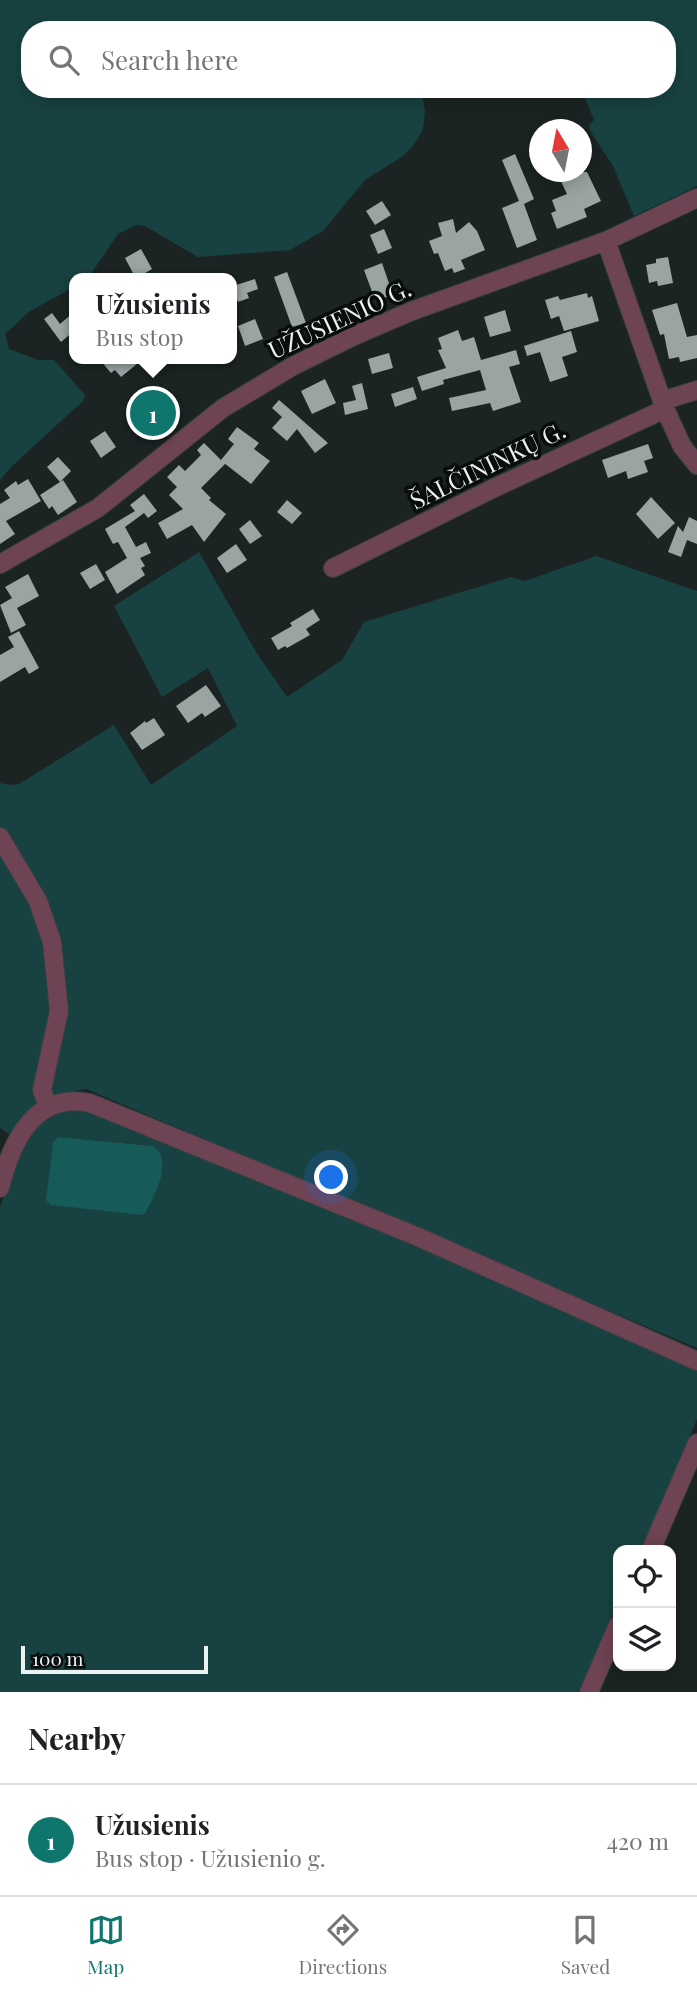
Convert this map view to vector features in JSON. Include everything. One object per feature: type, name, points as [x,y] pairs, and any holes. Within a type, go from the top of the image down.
[{"type":"street","name":"UŽUSIENIO G.","points":[[0,564],[98,508],[223,408],[293,366],[412,311],[606,241],[697,198]]},
{"type":"street","points":[[606,241],[663,405],[681,446],[697,466]]},
{"type":"street","name":"ŠALČININKŲ G.","points":[[333,568],[697,390]]},
{"type":"street","points":[[0,837],[38,901],[52,942],[59,1011],[42,1090],[42,1112]]},
{"type":"street","points":[[0,1188],[14,1142],[42,1112],[64,1102],[77,1100],[90,1103],[416,1236],[697,1361]]},
{"type":"street","points":[[653,1545],[697,1443]]},
{"type":"street","points":[[589,1692],[613,1637]]},
{"type":"shaded area","points":[[0,0],[697,0],[697,186],[634,216],[613,166],[592,134],[594,120],[585,98],[676,98],[676,21],[21,21],[21,98],[423,98],[425,112],[423,130],[413,146],[403,156],[365,180],[323,231],[290,250],[198,257],[145,226],[136,225],[118,234],[91,273],[69,273],[69,290],[30,311],[5,334],[9,349],[38,360],[54,360],[85,395],[84,400],[0,480]]},
{"type":"shaded area","points":[[199,552],[256,652],[287,697],[342,660],[364,622],[511,577],[525,581],[596,556],[697,591],[697,1348],[86,1089],[49,1097],[11,1135],[0,1128],[0,783],[19,784],[114,725],[151,785],[237,726],[208,668],[162,697],[114,606]]},
{"type":"shaded area","points":[[89,1109],[386,1230],[697,1366],[697,1419],[643,1545],[613,1545],[613,1614],[579,1692],[0,1692],[0,1208],[22,1140],[53,1111]],"holes":[[[58,1137],[153,1146],[162,1161],[160,1180],[144,1215]]]},
{"type":"shaded area","points":[[58,1137],[153,1146],[162,1160],[162,1170],[157,1189],[144,1215],[51,1205],[46,1200],[53,1143]]},
{"type":"building","points":[[515,154],[534,199],[524,204],[537,240],[517,248],[502,208],[519,201],[502,160]]},
{"type":"building","points":[[561,182],[592,182],[601,201],[584,209],[587,217],[557,229],[551,213],[556,211],[552,200],[567,194]]},
{"type":"building","points":[[382,201],[391,215],[375,225],[366,211]]},
{"type":"building","points":[[453,219],[456,233],[469,222],[477,231],[485,250],[461,260],[465,269],[454,273],[452,268],[445,271],[438,253],[434,254],[429,241],[442,236],[438,223]]},
{"type":"building","points":[[384,229],[392,248],[378,254],[370,235]]},
{"type":"building","points":[[141,249],[152,269],[145,273],[133,273],[125,258]]},
{"type":"building","points":[[668,257],[673,283],[658,286],[657,281],[649,283],[646,265],[656,263],[656,259]]},
{"type":"building","points":[[382,263],[393,295],[384,298],[382,294],[374,297],[364,270]]},
{"type":"building","points":[[287,272],[306,323],[292,327],[274,277]]},
{"type":"building","points":[[255,279],[258,289],[247,293],[249,298],[238,302],[237,285]]},
{"type":"building","points":[[587,293],[588,298],[592,296],[599,321],[564,331],[559,316],[551,319],[545,300],[558,296],[560,300]]},
{"type":"building","points":[[677,303],[687,337],[697,335],[697,358],[680,362],[679,357],[669,359],[664,334],[660,335],[652,310]]},
{"type":"building","points":[[505,310],[511,331],[490,337],[484,317]]},
{"type":"building","points":[[52,313],[60,324],[69,316],[69,335],[61,342],[44,319]]},
{"type":"building","points":[[255,319],[263,339],[245,346],[238,326]]},
{"type":"building","points":[[458,330],[462,341],[474,337],[481,360],[516,350],[520,364],[509,367],[521,402],[493,411],[490,403],[452,411],[449,398],[486,390],[480,370],[443,380],[444,384],[422,391],[417,377],[446,368],[438,350],[442,349],[438,338]]},
{"type":"building","points":[[571,331],[577,352],[562,357],[568,376],[550,382],[540,352],[527,356],[524,346]]},
{"type":"building","points":[[389,353],[393,368],[372,374],[368,359]]},
{"type":"building","points":[[103,364],[137,364],[121,377],[115,370],[111,373]]},
{"type":"building","points":[[325,379],[336,403],[312,414],[301,391]]},
{"type":"building","points":[[362,383],[368,409],[345,415],[343,403],[356,400],[352,386]]},
{"type":"building","points":[[413,387],[417,399],[395,407],[391,394]]},
{"type":"building","points":[[279,400],[328,443],[315,453],[297,429],[287,441],[272,428],[282,417],[272,408]]},
{"type":"building","points":[[237,427],[259,443],[254,449],[270,461],[251,484],[224,463],[201,488],[211,498],[209,500],[226,514],[204,542],[192,525],[167,539],[158,523],[183,509],[169,495],[177,487],[167,477],[179,465],[185,471],[201,455],[197,450],[204,443],[221,460],[234,444],[228,439]]},
{"type":"building","points":[[105,431],[116,447],[101,458],[90,441]]},
{"type":"building","points":[[648,444],[653,458],[644,461],[648,472],[628,479],[626,471],[608,478],[602,460]]},
{"type":"building","points":[[58,457],[71,471],[60,482],[47,467]]},
{"type":"building","points":[[28,479],[41,501],[6,521],[15,534],[0,544],[0,504],[10,498],[4,490],[16,481],[18,485]]},
{"type":"building","points":[[63,480],[77,502],[58,515],[52,506],[49,509],[40,495]]},
{"type":"building","points":[[144,494],[157,511],[148,518],[144,513],[125,527],[136,547],[146,542],[151,553],[140,558],[145,566],[141,568],[145,575],[117,594],[105,572],[127,558],[118,542],[113,544],[105,529],[135,511],[130,505]]},
{"type":"building","points":[[651,497],[675,523],[658,539],[636,514]]},
{"type":"building","points":[[287,500],[302,513],[292,524],[277,512]]},
{"type":"building","points":[[689,517],[697,521],[697,544],[687,540],[681,557],[668,552],[678,526],[683,532]]},
{"type":"building","points":[[250,520],[262,536],[250,544],[239,529]]},
{"type":"building","points":[[236,544],[247,560],[227,573],[217,558]]},
{"type":"building","points":[[96,564],[105,580],[90,589],[80,573]]},
{"type":"building","points":[[28,574],[39,596],[17,608],[26,625],[11,633],[0,605],[12,598],[5,587]]},
{"type":"building","points":[[313,609],[320,620],[306,629],[310,635],[278,650],[271,638]]},
{"type":"building","points":[[19,631],[39,668],[29,674],[25,667],[0,682],[0,655],[14,647],[8,637]]},
{"type":"building","points":[[206,685],[221,706],[205,717],[202,713],[188,723],[176,706]]},
{"type":"building","points":[[154,718],[165,735],[142,750],[130,733],[145,721],[146,723]]},
{"type":"place","name":"Užusienis","points":[[153,413]]}]
